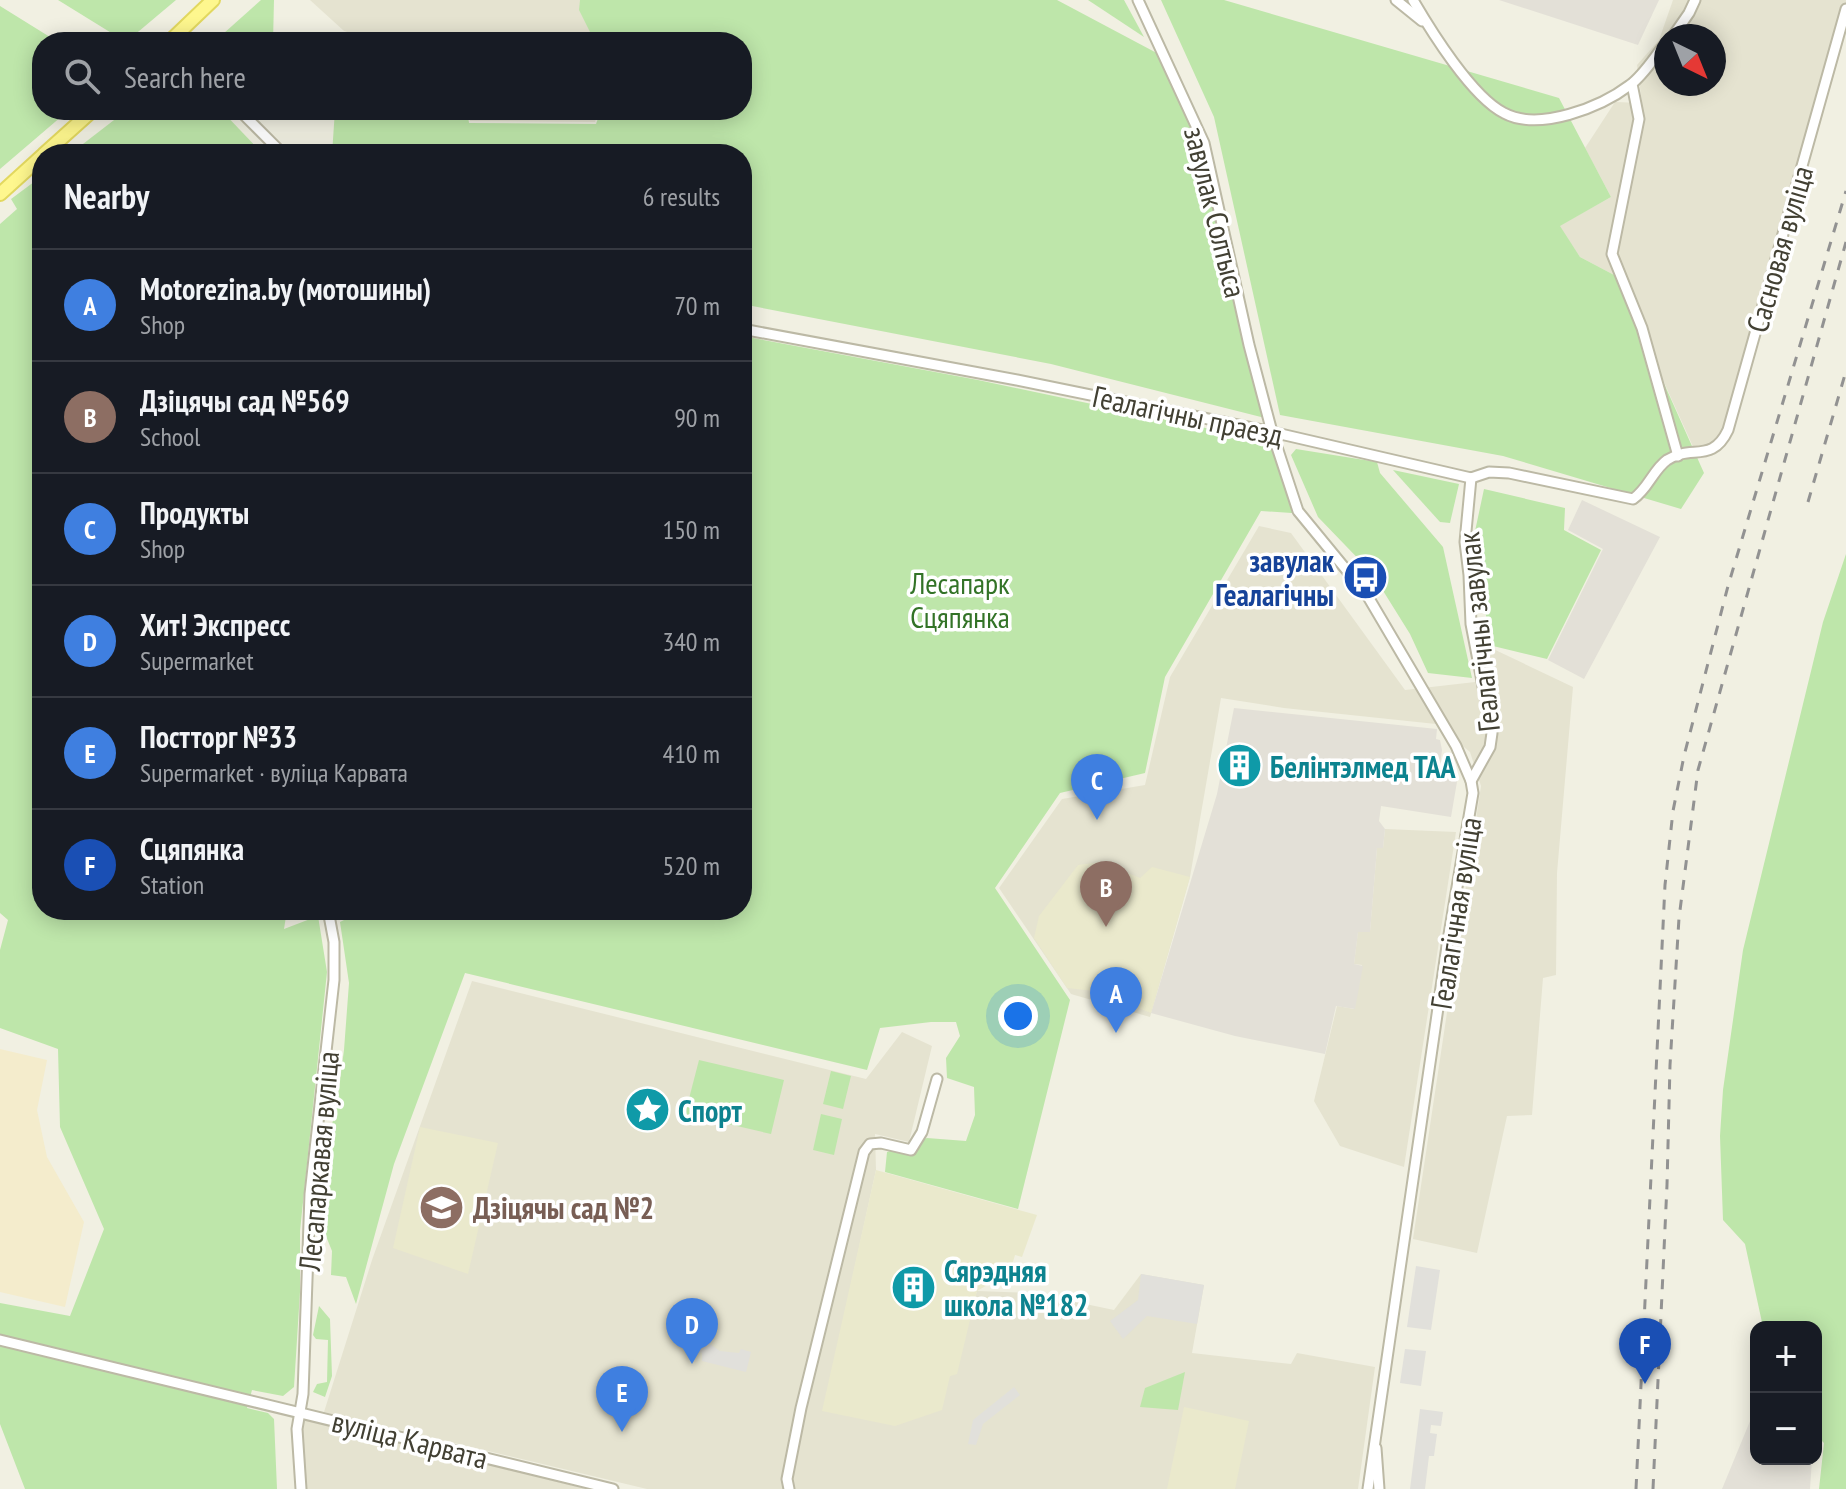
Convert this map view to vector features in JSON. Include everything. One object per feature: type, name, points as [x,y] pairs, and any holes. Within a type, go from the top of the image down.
[{"type":"main road","points":[[181,32],[213,0]]},
{"type":"main road","points":[[55,144],[82,120]]},
{"type":"main road","points":[[0,194],[32,165]]},
{"type":"street","name":"завулак Солтыса","points":[[1138,0],[1204,143],[1246,333],[1272,432]]},
{"type":"street","points":[[1396,0],[1428,26]]},
{"type":"street","points":[[1413,0],[1428,26],[1478,92],[1496,108],[1518,118],[1542,119],[1586,109],[1632,84],[1654,57]]},
{"type":"street","points":[[1681,24],[1695,0]]},
{"type":"street","name":"Сасновая вуліца","points":[[1633,499],[1666,461],[1707,452],[1723,441],[1728,430],[1846,9]]},
{"type":"street","points":[[1632,84],[1639,119],[1612,254],[1642,328],[1678,456]]},
{"type":"street","points":[[249,120],[273,144]]},
{"type":"street","name":"Геалагічны праезд","points":[[752,331],[1272,432],[1471,478],[1489,472],[1509,473],[1633,499]]},
{"type":"street","name":"Геалагічная вуліца","points":[[1272,432],[1298,511],[1367,595],[1456,746],[1471,781],[1472,810],[1447,946],[1368,1489]]},
{"type":"street","name":"Геалагічны завулак","points":[[1471,478],[1465,542],[1471,624],[1492,733],[1490,747],[1471,781]]},
{"type":"street","name":"Лесапаркавая вуліца","points":[[300,1412],[310,1194],[334,989],[334,942],[330,920]]},
{"type":"street","points":[[789,1489],[787,1479],[801,1408],[864,1152],[870,1144],[881,1143],[911,1150],[922,1132],[937,1079]]},
{"type":"street","name":"вуліца Карвата","points":[[0,1340],[613,1489]]},
{"type":"street","name":"вуліца Карвата","points":[[300,1412],[297,1429],[301,1489]]},
{"type":"street","name":"Геалагічная вуліца","points":[[1376,1445],[1379,1489]]},
{"type":"shaded area","points":[[310,0],[582,0],[593,32],[347,32]]},
{"type":"shaded area","points":[[1499,0],[1659,0],[1638,45]]},
{"type":"shaded area","points":[[1673,0],[1846,0],[1846,32],[1791,227],[1727,440],[1712,456],[1695,451],[1616,276],[1580,257],[1559,226],[1611,197],[1585,148],[1615,102],[1642,103],[1637,65],[1654,46],[1654,96],[1726,96],[1726,24],[1665,24]]},
{"type":"shaded area","points":[[470,120],[596,120],[595,122]]},
{"type":"shaded area","points":[[1582,500],[1660,537],[1584,679],[1548,660],[1603,549],[1568,530]]},
{"type":"shaded area","points":[[1259,526],[1291,533],[1405,690],[1475,682],[1489,647],[1573,687],[1557,873],[1556,975],[1543,978],[1532,1115],[1507,1116],[1477,1253],[1413,1239],[1481,786],[1470,752],[1436,724],[1221,698],[1190,877],[1150,1017],[1071,994],[999,888],[1062,799],[1145,785],[1170,677]]},
{"type":"shaded area","points":[[1234,708],[1437,729],[1436,739],[1440,740],[1442,750],[1439,773],[1458,776],[1451,817],[1381,806],[1379,821],[1385,829],[1383,848],[1377,848],[1370,932],[1358,932],[1354,964],[1363,966],[1355,1009],[1336,1006],[1325,1054],[1235,1036],[1151,1013],[1217,794]]},
{"type":"shaded area","points":[[1385,829],[1456,832],[1404,1167],[1340,1146],[1314,1101],[1337,1006],[1354,1009],[1362,965],[1354,964],[1358,931],[1370,931],[1377,848],[1383,848]]},
{"type":"shaded area","points":[[1101,862],[1140,878],[1152,867],[1190,877],[1151,1013],[1095,991],[1067,988],[1034,938],[1039,916],[1078,865]]},
{"type":"shaded area","points":[[472,981],[866,1079],[902,1032],[932,1046],[909,1142],[875,1134],[876,1170],[839,1339],[950,1376],[977,1291],[1033,1293],[1114,1310],[1141,1274],[1204,1285],[1192,1353],[1291,1364],[1297,1353],[1375,1367],[1358,1489],[647,1489],[324,1412],[372,1260]]},
{"type":"shaded area","points":[[0,1049],[47,1060],[37,1110],[47,1157],[84,1222],[65,1307],[0,1292]]},
{"type":"shaded area","name":"Дзіцячы сад №2","points":[[420,1127],[498,1143],[468,1274],[393,1248]]},
{"type":"shaded area","points":[[876,1170],[1037,1215],[1022,1257],[1015,1255],[1010,1272],[977,1291],[957,1374],[950,1376],[942,1410],[895,1426],[822,1411]]},
{"type":"shaded area","points":[[1416,1266],[1440,1270],[1431,1330],[1407,1327]]},
{"type":"shaded area","points":[[1141,1274],[1204,1285],[1197,1324],[1147,1316],[1123,1339],[1110,1321],[1138,1300]]},
{"type":"shaded area","points":[[681,1334],[704,1340],[720,1351],[739,1353],[741,1349],[751,1352],[746,1372],[702,1361],[702,1353],[677,1345]]},
{"type":"shaded area","points":[[1405,1349],[1426,1351],[1421,1386],[1400,1383]]},
{"type":"shaded area","points":[[1014,1387],[1020,1395],[983,1424],[976,1445],[968,1444],[973,1420]]},
{"type":"shaded area","points":[[1184,1407],[1249,1421],[1235,1489],[1167,1489]]},
{"type":"shaded area","points":[[1420,1409],[1443,1412],[1441,1426],[1431,1425],[1430,1433],[1437,1434],[1434,1456],[1429,1456],[1425,1489],[1410,1489]]},
{"type":"shaded area","points":[[302,1419],[587,1489],[301,1489],[299,1443]]},
{"type":"shaded area","points":[[1750,1421],[1750,1465],[1812,1465],[1810,1489],[1722,1489]]},
{"type":"green space","points":[[58,0],[176,0],[138,32],[110,32]]},
{"type":"green space","points":[[261,0],[274,0],[273,32],[225,32]]},
{"type":"green space","points":[[580,0],[1057,0],[1168,59],[1192,123],[1265,418],[1051,364],[752,306],[752,144],[333,144],[334,120],[596,124],[597,120],[752,120],[752,32],[590,32],[579,10]]},
{"type":"green space","points":[[1088,0],[1124,0],[1144,37]]},
{"type":"green space","points":[[1161,0],[1224,0],[1559,98],[1611,197],[1560,226],[1580,257],[1616,276],[1704,473],[1681,509],[1503,456],[1280,415],[1214,117]]},
{"type":"green space","points":[[0,6],[42,32],[32,32],[32,120],[57,120],[0,169]]},
{"type":"green space","points":[[114,120],[231,120],[253,144],[83,144]]},
{"type":"green space","points":[[32,183],[32,920],[285,920],[284,929],[308,920],[319,920],[327,972],[300,1231],[294,1387],[283,1396],[252,1390],[247,1408],[268,1413],[274,1419],[277,1489],[25,1489],[0,1424],[0,1303],[70,1316],[104,1229],[60,1127],[58,1049],[0,1028],[0,950],[8,920],[0,913],[0,224],[17,209],[11,199]]},
{"type":"green space","name":"Лесапарк Сцяпянка","points":[[752,338],[978,380],[1277,443],[1295,499],[1306,514],[1261,511],[1165,677],[1145,773],[1060,793],[995,888],[1070,1000],[1018,1209],[885,1172],[887,1152],[927,1138],[966,1141],[975,1115],[974,1087],[947,1078],[946,1058],[960,1036],[956,1022],[880,1028],[867,1070],[465,973],[394,1164],[356,1304],[346,1277],[331,1275],[332,1251],[322,1226],[317,1188],[322,1179],[321,1163],[336,1110],[344,1050],[349,983],[340,922],[752,920]]},
{"type":"green space","points":[[1296,449],[1377,462],[1380,473],[1443,547],[1472,678],[1428,673],[1410,634],[1372,573],[1318,517],[1291,455]]},
{"type":"green space","points":[[1393,470],[1459,484],[1450,523],[1440,522]]},
{"type":"green space","points":[[1484,489],[1565,508],[1564,530],[1601,550],[1547,659],[1493,646],[1471,550]]},
{"type":"green space","points":[[1846,554],[1846,1489],[1819,1489],[1824,1443],[1822,1321],[1762,1321],[1745,1244],[1723,1220],[1720,1136],[1723,1090],[1743,950],[1823,622]]},
{"type":"green space","points":[[699,1060],[784,1080],[771,1134],[685,1114]]},
{"type":"green space","points":[[831,1071],[851,1076],[843,1109],[823,1104]]},
{"type":"green space","points":[[821,1114],[842,1119],[834,1155],[813,1150]]},
{"type":"green space","points":[[319,1306],[330,1319],[332,1376],[325,1397],[313,1392],[317,1384],[327,1382],[328,1340],[316,1339],[313,1335]]},
{"type":"green space","points":[[1185,1372],[1178,1410],[1140,1407],[1145,1388]]},
{"type":"railway","points":[[1636,1489],[1665,885],[1673,811],[1728,586],[1846,191]]},
{"type":"railway","points":[[1653,1489],[1679,918],[1698,770],[1846,242]]},
{"type":"railway","points":[[1808,502],[1846,371]]},
{"type":"place","name":"завулак Геалагічны","points":[[1365,577]]},
{"type":"place","name":"Белінтэлмед ТАА","points":[[1239,766]]},
{"type":"place","name":"Продукты","points":[[1097,820]]},
{"type":"place","name":"Дзіцячы сад №569","points":[[1106,927]]},
{"type":"place","name":"Motorezina.by (мотошины)","points":[[1116,1033]]},
{"type":"place","name":"Спорт","points":[[647,1110]]},
{"type":"place","name":"Дзіцячы сад №2","points":[[442,1207]]},
{"type":"place","name":"Сярэдняя школа №182","points":[[913,1287]]},
{"type":"place","name":"Хит! Экспресс","points":[[692,1364]]},
{"type":"place","name":"Сцяпянка","points":[[1645,1384]]},
{"type":"place","name":"Постторг №33","points":[[622,1432]]}]
